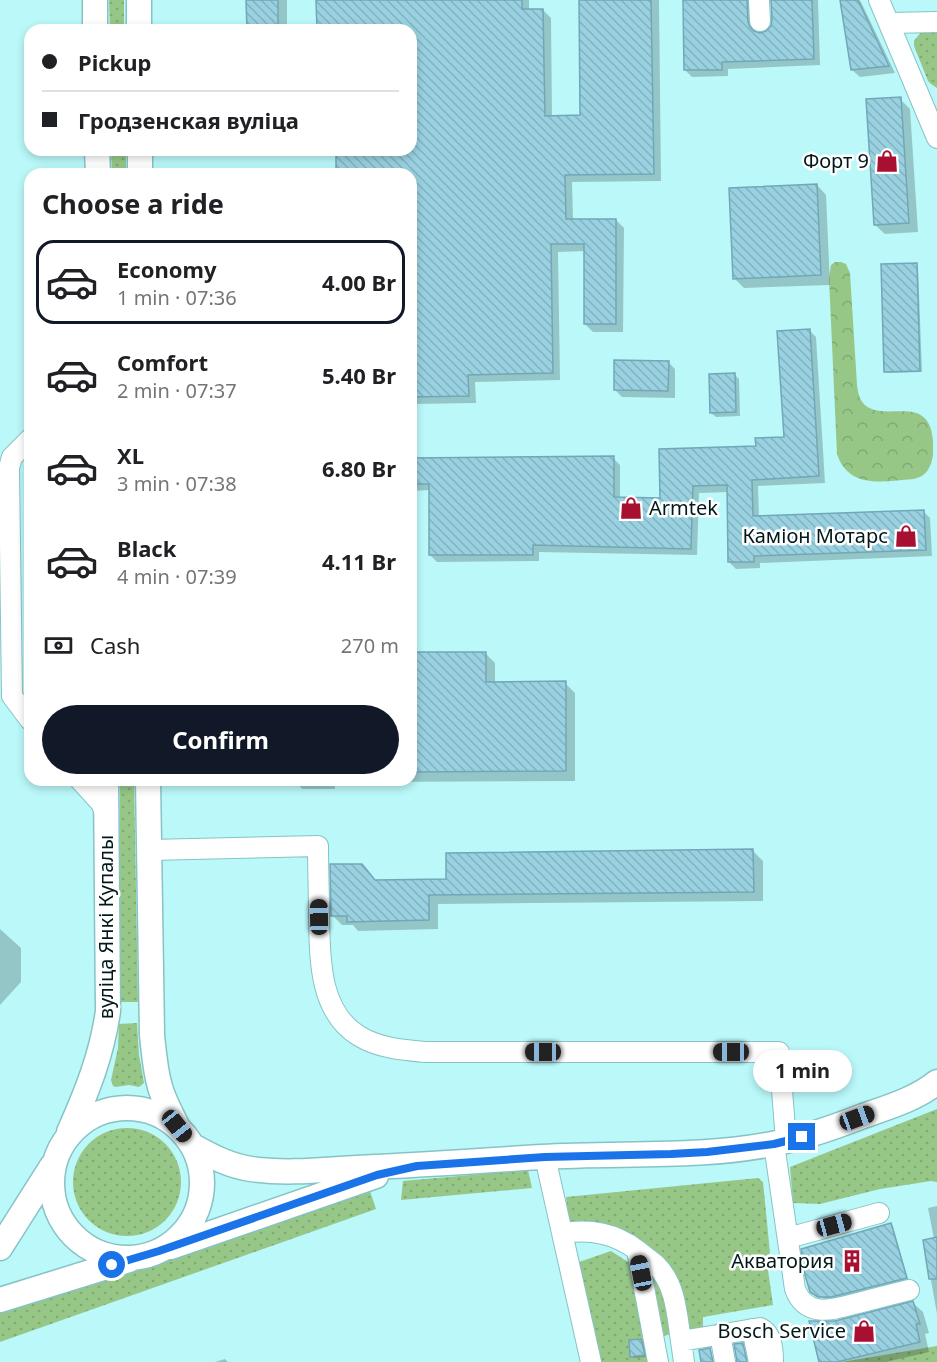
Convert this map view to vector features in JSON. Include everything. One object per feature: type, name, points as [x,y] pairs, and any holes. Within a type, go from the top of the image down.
[{"type":"main road","points":[[95,0],[95,24]]},
{"type":"main road","points":[[139,0],[139,24]]},
{"type":"main road","name":"вуліца Янкі Купалы","points":[[65,1139],[90,1085],[105,1036],[108,1011],[106,786]]},
{"type":"main road","points":[[148,786],[151,1012],[154,1060],[159,1086],[167,1106],[177,1126],[193,1146],[201,1169],[202,1194],[194,1217],[189,1224],[179,1237],[159,1251]]},
{"type":"main road","points":[[193,1146],[230,1164],[250,1169],[302,1171],[545,1157],[707,1152],[780,1143],[838,1126],[921,1093],[937,1082]]},
{"type":"main road","points":[[0,1248],[54,1161],[65,1139],[83,1121],[106,1110],[131,1107],[155,1113],[177,1126]]},
{"type":"main road","points":[[54,1161],[51,1182],[54,1203],[62,1223],[76,1239],[94,1251],[114,1257],[135,1258]]},
{"type":"main road","points":[[0,1300],[159,1251],[377,1175],[417,1166]]},
{"type":"street","points":[[759,0],[760,21]]},
{"type":"street","points":[[879,0],[935,129]]},
{"type":"street","points":[[889,23],[937,22]]},
{"type":"street","points":[[24,445],[12,457],[9,468],[12,696],[24,712]]},
{"type":"street","points":[[85,786],[101,803],[106,815]]},
{"type":"street","points":[[150,850],[318,846],[320,954],[323,980],[330,1002],[342,1022],[357,1035],[373,1043],[390,1048],[425,1052],[779,1052],[780,1143],[788,1238],[795,1289],[802,1302],[817,1310],[834,1309],[909,1290]]},
{"type":"street","points":[[545,1157],[591,1362]]},
{"type":"street","points":[[788,1238],[879,1213]]},
{"type":"street","points":[[563,1233],[584,1231],[605,1234],[623,1241],[656,1265],[668,1282],[674,1302],[684,1362]]},
{"type":"street","points":[[637,1250],[658,1362]]},
{"type":"street","points":[[681,1341],[763,1329],[768,1334],[773,1362]]},
{"type":"street","points":[[746,1330],[747,1362]]},
{"type":"street","points":[[746,1330],[759,1362]]},
{"type":"street","points":[[711,1362],[714,1336]]},
{"type":"street","points":[[714,1336],[725,1362]]},
{"type":"green space","points":[[109,0],[124,0],[124,24],[110,24]]},
{"type":"green space","points":[[937,29],[937,88],[928,81],[914,41],[921,32]]},
{"type":"green space","points":[[111,156],[126,156],[126,168],[112,168]]},
{"type":"green space","points":[[835,262],[846,264],[850,273],[857,385],[863,403],[872,409],[918,414],[927,420],[932,433],[931,463],[928,470],[918,478],[869,481],[850,473],[837,454],[829,278],[831,265]]},
{"type":"green space","points":[[120,786],[134,786],[138,1002],[120,1002]]},
{"type":"green space","points":[[137,1023],[144,1083],[139,1087],[113,1086],[111,1080],[118,1048],[119,1024]]},
{"type":"green space","points":[[937,1109],[937,1182],[880,1189],[820,1204],[793,1203],[790,1167]]},
{"type":"green space","points":[[127,1128],[148,1132],[165,1144],[177,1161],[181,1182],[177,1203],[165,1220],[148,1232],[127,1236],[106,1232],[89,1220],[77,1203],[73,1182],[77,1161],[89,1144],[106,1132]]},
{"type":"green space","points":[[528,1170],[532,1188],[401,1200],[403,1181]]},
{"type":"green space","points":[[758,1178],[763,1182],[770,1253],[766,1256],[773,1305],[703,1317],[703,1330],[687,1333],[681,1297],[610,1227],[569,1221],[566,1197]]},
{"type":"green space","points":[[369,1188],[376,1209],[0,1342],[0,1313]]},
{"type":"green space","points":[[611,1251],[628,1262],[651,1344],[649,1362],[600,1362],[579,1262]]},
{"type":"green space","points":[[652,1275],[661,1279],[671,1334],[664,1336]]},
{"type":"green space","points":[[937,1346],[937,1362],[842,1362]]},
{"type":"building","points":[[246,0],[278,0],[278,24],[247,24]]},
{"type":"building","points":[[316,0],[522,0],[522,9],[543,9],[545,116],[580,115],[579,0],[651,0],[654,174],[565,175],[566,219],[616,219],[616,324],[584,324],[584,244],[551,244],[553,373],[468,375],[469,396],[417,397],[417,168],[336,168],[336,156],[417,156],[417,24],[317,24]]},
{"type":"building","points":[[683,0],[747,0],[748,22],[754,31],[760,33],[771,26],[771,0],[812,0],[814,59],[722,62],[722,70],[684,70]]},
{"type":"building","points":[[840,0],[858,0],[889,66],[851,70]]},
{"type":"building","name":"Форт 9","points":[[901,97],[909,223],[874,225],[866,99]]},
{"type":"building","points":[[817,184],[821,275],[733,279],[729,188]]},
{"type":"building","points":[[917,263],[920,371],[884,372],[881,264]]},
{"type":"building","points":[[810,329],[819,476],[752,480],[753,516],[924,510],[926,550],[754,556],[754,562],[728,562],[727,485],[693,486],[691,549],[533,545],[533,555],[429,555],[429,484],[417,484],[417,458],[614,456],[614,497],[660,498],[659,449],[756,446],[755,438],[784,437],[777,331]]},
{"type":"building","points":[[614,360],[669,361],[668,391],[614,390]]},
{"type":"building","points":[[735,373],[736,412],[710,413],[709,374]]},
{"type":"building","points":[[417,652],[486,652],[486,682],[566,681],[566,771],[417,772]]},
{"type":"building","points":[[753,849],[754,892],[429,895],[429,920],[347,922],[347,916],[331,916],[330,864],[362,864],[375,880],[446,879],[446,853]]},
{"type":"building","name":"Акватория","points":[[891,1223],[907,1278],[831,1297],[818,1297],[810,1292],[801,1249]]},
{"type":"building","points":[[937,1237],[937,1279],[929,1279],[923,1240]]},
{"type":"building","name":"Bosch Service","points":[[913,1301],[920,1324],[916,1324],[920,1342],[837,1362],[819,1362],[809,1321],[835,1321]]},
{"type":"building","points":[[641,1339],[645,1355],[630,1357],[629,1340]]},
{"type":"building","points":[[743,1343],[747,1362],[737,1362],[734,1344]]},
{"type":"building","points":[[710,1348],[713,1362],[701,1362],[699,1350]]},
{"type":"place","name":"Форт 9","points":[[887,161]]},
{"type":"place","name":"Armtek","points":[[631,508]]},
{"type":"place","name":"Каміон Мотарс","points":[[906,536]]},
{"type":"place","name":"Акватория","points":[[852,1261]]},
{"type":"place","name":"Bosch Service","points":[[864,1331]]},
{"type":"route","points":[[112,1265],[159,1251],[377,1175],[417,1166],[545,1157],[707,1152],[774,1144],[802,1137]]}]
